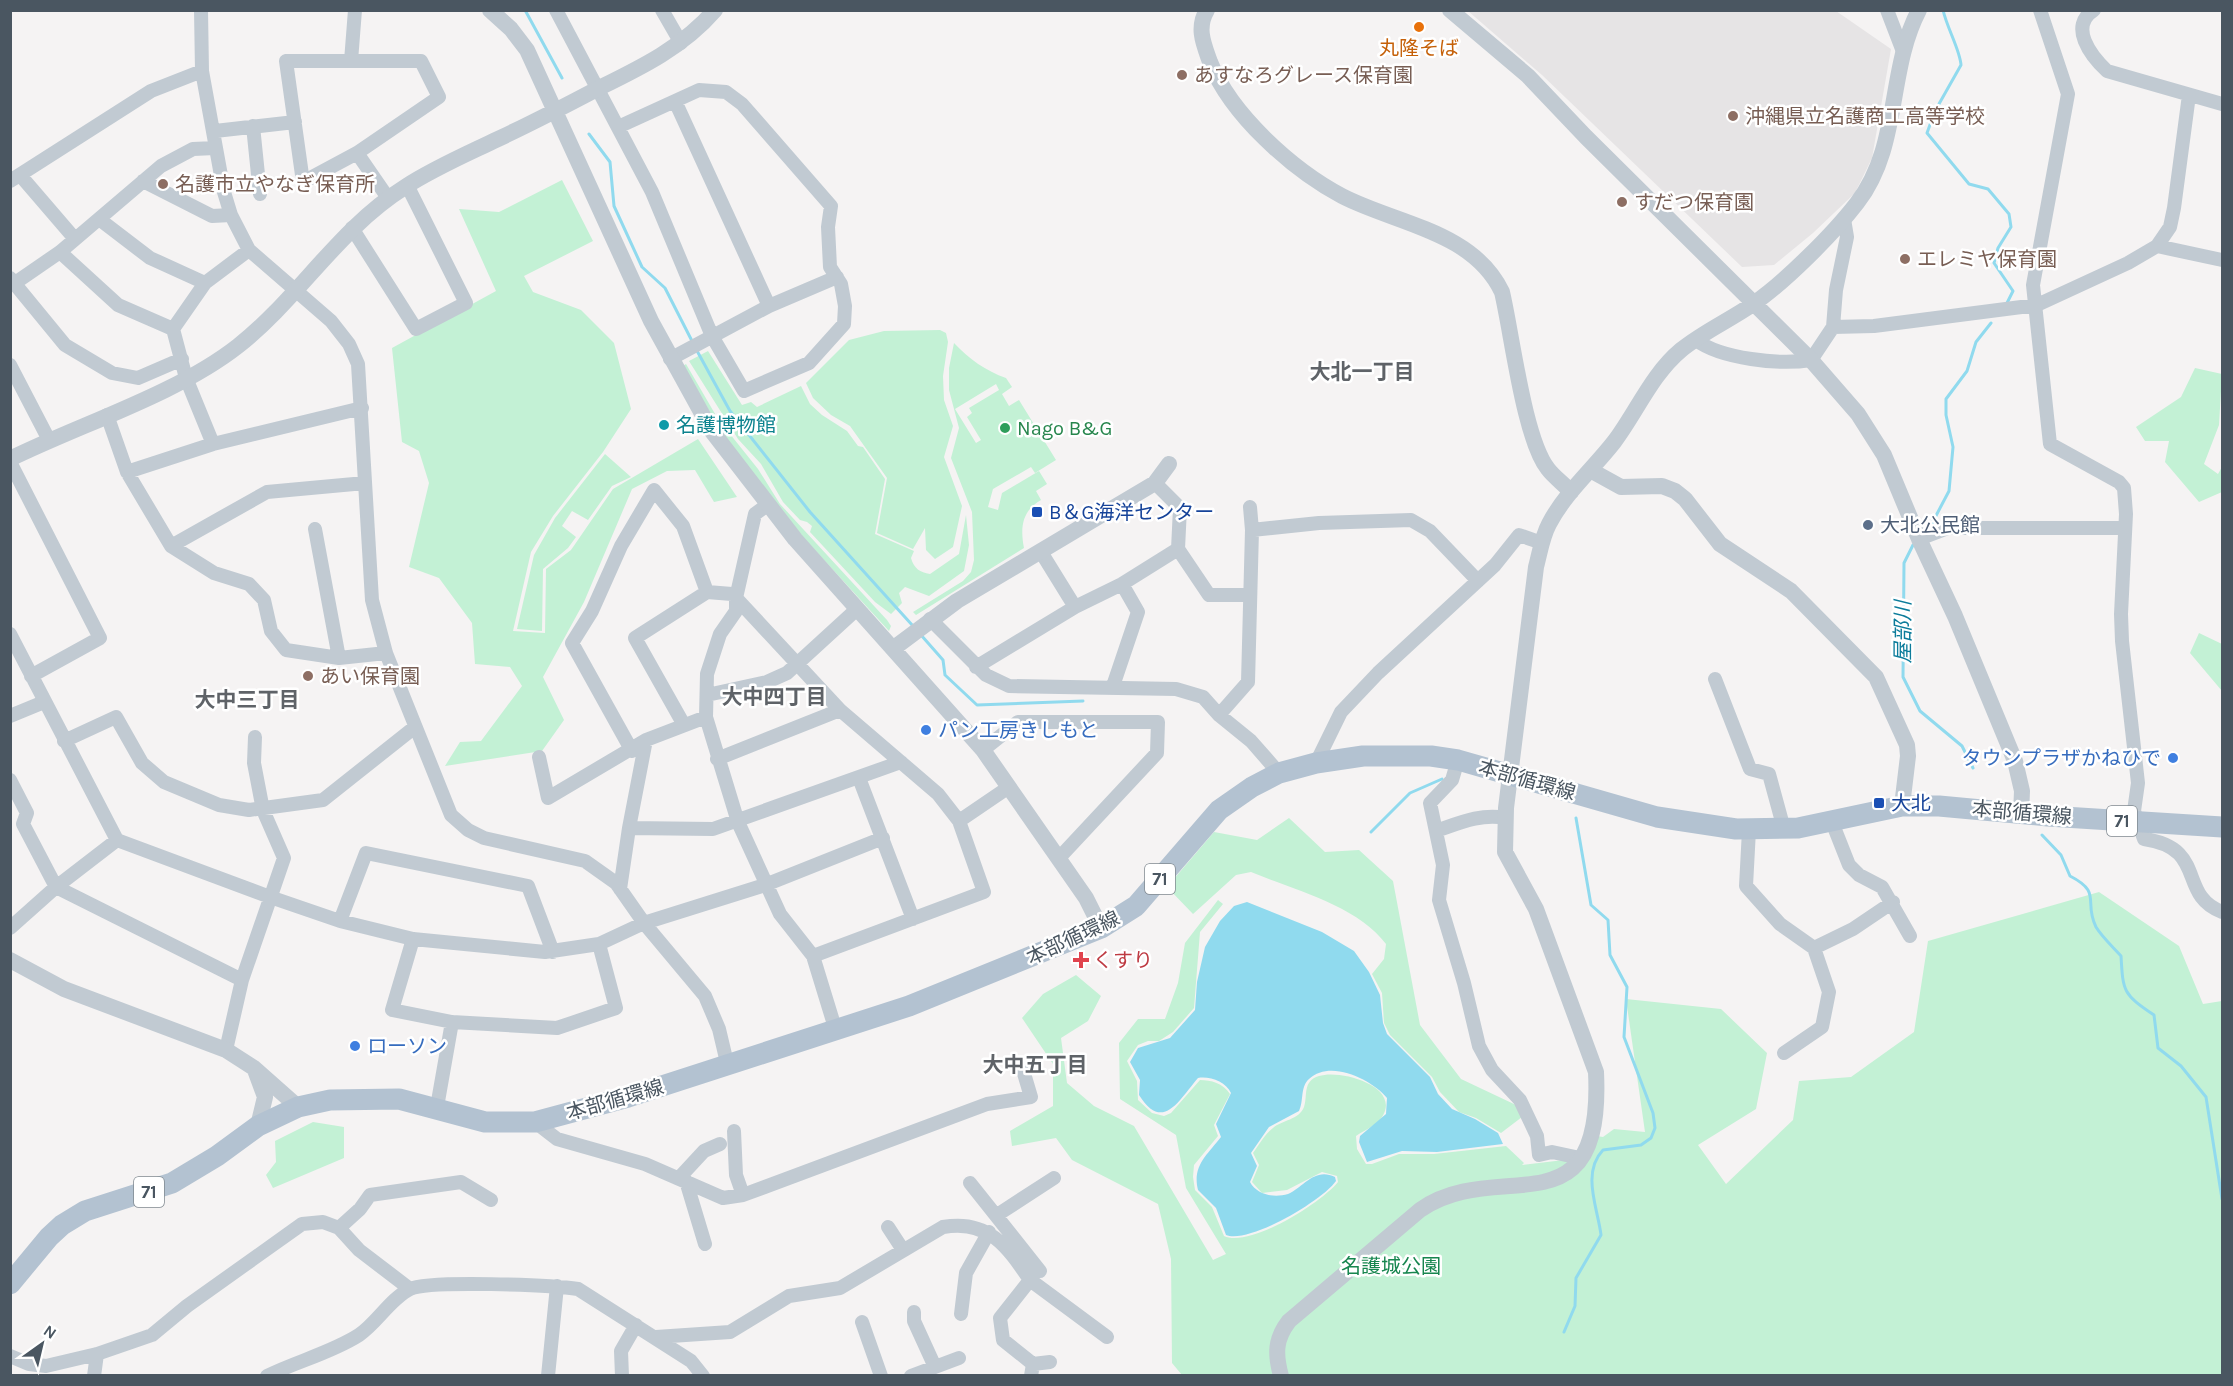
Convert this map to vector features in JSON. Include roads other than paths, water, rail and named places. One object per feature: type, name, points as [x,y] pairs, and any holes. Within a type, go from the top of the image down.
[{"type":"main road","name":"本部循環線","points":[[10,1284],[62,1225],[85,1211],[172,1183],[217,1156],[258,1126],[298,1107],[330,1100],[399,1099],[437,1107],[458,1117],[485,1122],[535,1122],[728,1067],[909,1006],[1101,928],[1136,906],[1219,810],[1252,787],[1279,773],[1316,763],[1392,754],[1458,760],[1657,817],[1749,830],[1784,829],[1832,822],[1902,806],[1939,806],[2021,814],[2223,827]]},
{"type":"street","points":[[201,10],[202,71],[215,131],[215,148],[231,215],[249,250],[331,321],[349,345],[358,364],[372,600],[386,654],[451,814],[468,830],[484,838],[585,861],[616,883],[644,923],[705,996],[719,1029],[728,1067]]},
{"type":"street","points":[[351,61],[355,10]]},
{"type":"street","points":[[490,10],[512,29],[527,50],[670,358],[711,430],[766,506],[857,609],[899,644],[983,750],[1089,903],[1101,928]]},
{"type":"street","points":[[556,10],[652,192],[706,339],[744,391],[809,363],[828,345],[844,324],[845,306],[837,278],[830,267],[828,227],[831,206],[742,104],[726,92],[711,89],[699,90],[618,127]]},
{"type":"street","points":[[662,10],[681,43]]},
{"type":"street","points":[[31,676],[100,638],[10,460],[186,378],[236,347],[297,290],[352,228],[388,198],[407,185],[639,69],[681,43],[715,10]]},
{"type":"street","points":[[1207,10],[1201,33],[1214,71],[1241,114],[1268,140],[1318,182],[1344,196],[1460,246],[1481,261],[1491,274],[1502,292],[1527,416],[1534,439],[1547,468],[1571,492]]},
{"type":"street","points":[[1450,10],[1528,76],[1586,137],[1812,360],[1858,414],[1884,455],[1919,539],[1955,616],[2015,761],[2022,791],[2021,814]]},
{"type":"street","points":[[1887,10],[1902,48]]},
{"type":"street","points":[[1281,1376],[1276,1355],[1279,1334],[1289,1321],[1420,1210],[1433,1201],[1456,1193],[1541,1184],[1556,1179],[1580,1158],[1593,1122],[1597,1095],[1596,1072],[1536,909],[1505,852],[1506,818],[1536,567],[1542,543],[1552,518],[1571,492],[1592,471],[1664,368],[1679,351],[1754,303],[1844,219],[1867,189],[1880,164],[1902,48],[1919,10]]},
{"type":"street","points":[[2040,10],[2068,93],[2033,285],[2037,305],[2041,377],[2050,444],[2119,482],[2124,488],[2125,528],[2121,614],[2138,783],[2134,811],[2144,839],[2162,841],[2173,846],[2187,863],[2203,902],[2223,912]]},
{"type":"street","points":[[2094,10],[2084,19],[2081,27],[2086,44],[2096,61],[2107,71],[2223,104]]},
{"type":"street","points":[[286,61],[420,61],[439,97],[357,153],[303,182],[295,122],[286,61]]},
{"type":"street","points":[[75,239],[15,178],[151,91],[202,71]]},
{"type":"street","points":[[1833,327],[1874,326],[2037,305],[2128,263],[2157,246],[2170,227],[2189,95]]},
{"type":"street","points":[[675,101],[769,306]]},
{"type":"street","points":[[215,131],[295,122]]},
{"type":"street","points":[[253,126],[260,194]]},
{"type":"street","points":[[182,359],[138,378],[112,373],[65,345],[13,280],[60,252],[161,166],[193,148],[215,148]]},
{"type":"street","points":[[357,153],[388,198]]},
{"type":"street","points":[[143,181],[212,216],[231,215]]},
{"type":"street","points":[[352,228],[416,329],[466,303],[407,185]]},
{"type":"street","points":[[99,219],[150,258],[205,283]]},
{"type":"street","points":[[1696,339],[1709,350],[1766,362],[1789,364],[1812,360],[1833,327],[1836,290],[1848,237],[1844,219]]},
{"type":"street","points":[[2157,246],[2223,260]]},
{"type":"street","points":[[173,328],[205,283],[249,250]]},
{"type":"street","points":[[60,252],[118,305],[173,328]]},
{"type":"street","points":[[670,358],[769,306],[837,278]]},
{"type":"street","points":[[173,328],[186,378],[213,444]]},
{"type":"street","points":[[10,365],[49,440]]},
{"type":"street","points":[[127,472],[213,444],[362,408]]},
{"type":"street","points":[[107,415],[127,472],[171,546],[214,573],[249,584],[264,600],[271,630],[286,650],[339,658],[386,654]]},
{"type":"street","points":[[899,644],[927,622],[987,582],[1155,483],[1169,464]]},
{"type":"street","points":[[1592,471],[1621,487],[1662,486],[1675,491],[1720,544],[1791,591],[1869,669],[1876,677],[1907,745],[1908,756],[1902,806]]},
{"type":"street","points":[[171,546],[267,492],[365,483]]},
{"type":"street","points":[[1155,483],[1180,508],[1178,549],[1209,595],[1250,595]]},
{"type":"street","points":[[632,751],[572,643],[592,611],[621,546],[654,490],[683,526],[707,592]]},
{"type":"street","points":[[766,506],[755,514],[736,598],[736,611],[720,634],[707,674],[706,717],[738,822],[780,914],[813,956],[836,1031]]},
{"type":"street","points":[[1219,715],[1248,682],[1252,530],[1250,507]]},
{"type":"street","points":[[1252,530],[1319,523],[1411,520],[1430,531],[1478,581]]},
{"type":"street","points":[[1919,539],[1948,528],[2125,528]]},
{"type":"street","points":[[315,530],[339,658]]},
{"type":"street","points":[[1316,763],[1341,712],[1378,673],[1478,581],[1519,535],[1542,543]]},
{"type":"street","points":[[976,667],[1076,607],[1122,584],[1178,549]]},
{"type":"street","points":[[1041,552],[1076,607]]},
{"type":"street","points":[[1113,686],[1138,612],[1122,584]]},
{"type":"street","points":[[684,725],[635,638],[707,592],[732,594],[840,710],[938,794],[959,821],[984,892],[813,956]]},
{"type":"street","points":[[707,696],[767,682],[787,673],[795,663],[857,609]]},
{"type":"street","points":[[927,622],[986,675],[1009,686],[1176,688],[1203,697],[1219,715],[1251,741],[1279,773]]},
{"type":"street","points":[[10,634],[117,840],[340,921],[413,939],[553,952],[598,944],[644,923],[765,885],[883,838]]},
{"type":"street","points":[[1715,679],[1750,769],[1769,774],[1784,829]]},
{"type":"street","points":[[10,716],[44,702]]},
{"type":"street","points":[[717,759],[840,710]]},
{"type":"street","points":[[64,741],[116,717],[142,763],[164,782],[219,805],[263,810],[323,800],[415,728]]},
{"type":"street","points":[[539,757],[548,798],[632,751],[646,740],[706,717]]},
{"type":"street","points":[[983,750],[1018,722],[1158,722],[1157,753],[1059,858]]},
{"type":"street","points":[[226,1050],[242,980],[284,858],[263,810],[254,763],[255,737]]},
{"type":"street","points":[[620,889],[646,740]]},
{"type":"street","points":[[1458,760],[1452,780],[1430,802],[1443,865],[1439,900],[1464,982],[1479,1046],[1492,1070],[1520,1100],[1537,1136],[1539,1155],[1552,1152],[1580,1158]]},
{"type":"street","points":[[629,828],[713,829],[901,762]]},
{"type":"street","points":[[859,778],[913,920]]},
{"type":"street","points":[[10,780],[27,813],[23,824],[56,887],[242,980]]},
{"type":"street","points":[[959,821],[1009,787]]},
{"type":"street","points":[[1436,831],[1467,820],[1494,816],[1506,818]]},
{"type":"street","points":[[1832,822],[1849,865],[1859,875],[1882,886],[1910,936]]},
{"type":"street","points":[[1749,830],[1746,886],[1780,924],[1814,948],[1829,992],[1822,1027],[1784,1053]]},
{"type":"street","points":[[10,928],[56,887],[117,840]]},
{"type":"street","points":[[340,921],[366,853],[528,886],[553,952]]},
{"type":"street","points":[[1814,948],[1853,929],[1893,902]]},
{"type":"street","points":[[413,939],[392,1010],[452,1022],[557,1028],[616,1008],[598,944]]},
{"type":"street","points":[[10,960],[64,989],[226,1050],[254,1068],[298,1107]]},
{"type":"street","points":[[437,1107],[452,1022]]},
{"type":"street","points":[[254,1068],[265,1098],[258,1126]]},
{"type":"street","points":[[535,1122],[558,1139],[645,1164],[723,1198],[743,1195],[987,1104],[1031,1097],[1023,1070]]},
{"type":"street","points":[[734,1131],[736,1176],[743,1195]]},
{"type":"street","points":[[683,1179],[704,1151],[720,1144]]},
{"type":"street","points":[[997,1215],[1054,1178]]},
{"type":"street","points":[[683,1179],[705,1244]]},
{"type":"street","points":[[339,1228],[360,1209],[370,1195],[461,1182],[491,1200]]},
{"type":"street","points":[[970,1183],[997,1215],[1035,1276],[1107,1337]]},
{"type":"street","points":[[10,1356],[29,1364],[46,1366],[97,1354],[152,1335],[187,1306],[302,1224],[323,1222],[339,1228],[359,1250],[410,1288]]},
{"type":"street","points":[[656,1337],[729,1332],[789,1296],[840,1288],[943,1227],[959,1224],[989,1232],[1017,1244]]},
{"type":"street","points":[[888,1227],[903,1250]]},
{"type":"street","points":[[961,1314],[966,1273],[989,1232]]},
{"type":"street","points":[[1035,1276],[1000,1318],[1003,1340],[1032,1370],[1050,1362]]},
{"type":"street","points":[[267,1376],[342,1345],[362,1333],[410,1288],[460,1285],[557,1286],[578,1289],[691,1361],[703,1376]]},
{"type":"street","points":[[548,1376],[557,1286]]},
{"type":"street","points":[[914,1312],[914,1321],[947,1362],[952,1376]]},
{"type":"street","points":[[862,1322],[881,1376]]},
{"type":"street","points":[[622,1376],[621,1352],[636,1325]]},
{"type":"street","points":[[94,1376],[97,1354]]},
{"type":"street","points":[[911,1376],[947,1362]]},
{"type":"water","points":[[1247,902],[1322,932],[1354,951],[1369,972],[1380,995],[1383,1023],[1387,1034],[1430,1077],[1438,1094],[1452,1109],[1498,1133],[1503,1144],[1437,1152],[1402,1151],[1367,1162],[1359,1142],[1360,1136],[1386,1114],[1387,1098],[1372,1085],[1351,1074],[1339,1071],[1318,1073],[1306,1082],[1299,1111],[1269,1127],[1251,1153],[1257,1166],[1250,1182],[1261,1193],[1277,1196],[1288,1194],[1315,1176],[1328,1175],[1335,1177],[1336,1181],[1316,1199],[1284,1219],[1251,1233],[1237,1236],[1226,1235],[1216,1208],[1198,1190],[1197,1174],[1202,1161],[1221,1137],[1216,1124],[1231,1093],[1229,1089],[1217,1081],[1198,1078],[1170,1109],[1163,1112],[1156,1111],[1148,1106],[1139,1095],[1140,1080],[1130,1062],[1138,1048],[1170,1038],[1195,1010],[1197,982],[1205,947],[1220,921],[1234,906]]},
{"type":"waterway","points":[[525,10],[562,78]]},
{"type":"waterway","name":"屋部川","points":[[1943,10],[1961,65],[1935,111],[1927,133],[1969,184],[1988,189],[2009,214],[2011,227],[1998,248],[1994,263],[2013,291],[2007,303]]},
{"type":"waterway","points":[[589,134],[610,162],[614,206],[642,267],[665,288],[693,343]]},
{"type":"waterway","name":"屋部川","points":[[1929,529],[1949,491],[1953,447],[1946,415],[1946,399],[1967,371],[1976,342],[1991,323]]},
{"type":"waterway","points":[[696,349],[730,411],[810,512],[913,626]]},
{"type":"waterway","name":"屋部川","points":[[1913,545],[1904,563],[1903,677],[1920,711],[1962,746],[1973,768]]},
{"type":"waterway","points":[[921,635],[943,660],[945,675],[977,705],[1083,701]]},
{"type":"waterway","points":[[1371,832],[1410,793],[1442,779]]},
{"type":"waterway","points":[[1564,1332],[1575,1306],[1576,1278],[1601,1235],[1592,1180],[1596,1159],[1603,1150],[1641,1145],[1651,1138],[1655,1128],[1653,1113],[1624,1037],[1627,987],[1610,955],[1608,920],[1591,905],[1576,818]]},
{"type":"waterway","points":[[2042,835],[2061,855],[2070,876],[2086,887],[2096,927],[2121,956],[2124,985],[2130,997],[2154,1015],[2158,1048],[2181,1066],[2206,1097],[2222,1199]]},
{"type":"place","name":"丸隆そば","points":[[1419,27]]},
{"type":"place","name":"あすなろグレース保育園","points":[[1182,75]]},
{"type":"place","name":"沖縄県立名護商工高等学校","points":[[1733,116]]},
{"type":"place","name":"名護市立やなぎ保育所","points":[[163,184]]},
{"type":"place","name":"すだつ保育園","points":[[1622,202]]},
{"type":"place","name":"エレミヤ保育園","points":[[1905,259]]},
{"type":"place","name":"名護博物館","points":[[664,425]]},
{"type":"place","name":"Nago B&G","points":[[1005,428]]},
{"type":"place","name":"B＆G海洋センター","points":[[1037,512]]},
{"type":"place","name":"大北公民館","points":[[1868,525]]},
{"type":"place","name":"あい保育園","points":[[308,676]]},
{"type":"place","name":"パン工房きしもと","points":[[926,730]]},
{"type":"place","name":"タウンプラザかねひで","points":[[2173,758]]},
{"type":"place","name":"大北","points":[[1879,803]]},
{"type":"place","name":"くすり","points":[[1081,960]]},
{"type":"place","name":"ローソン","points":[[355,1046]]},
{"type":"district","name":"大北一丁目","points":[[1362,372]]},
{"type":"district","name":"大中四丁目","points":[[774,697]]},
{"type":"district","name":"大中三丁目","points":[[247,700]]},
{"type":"district","name":"大中五丁目","points":[[1035,1065]]},
{"type":"park label","name":"名護城公園","points":[[1391,1266]]}]
